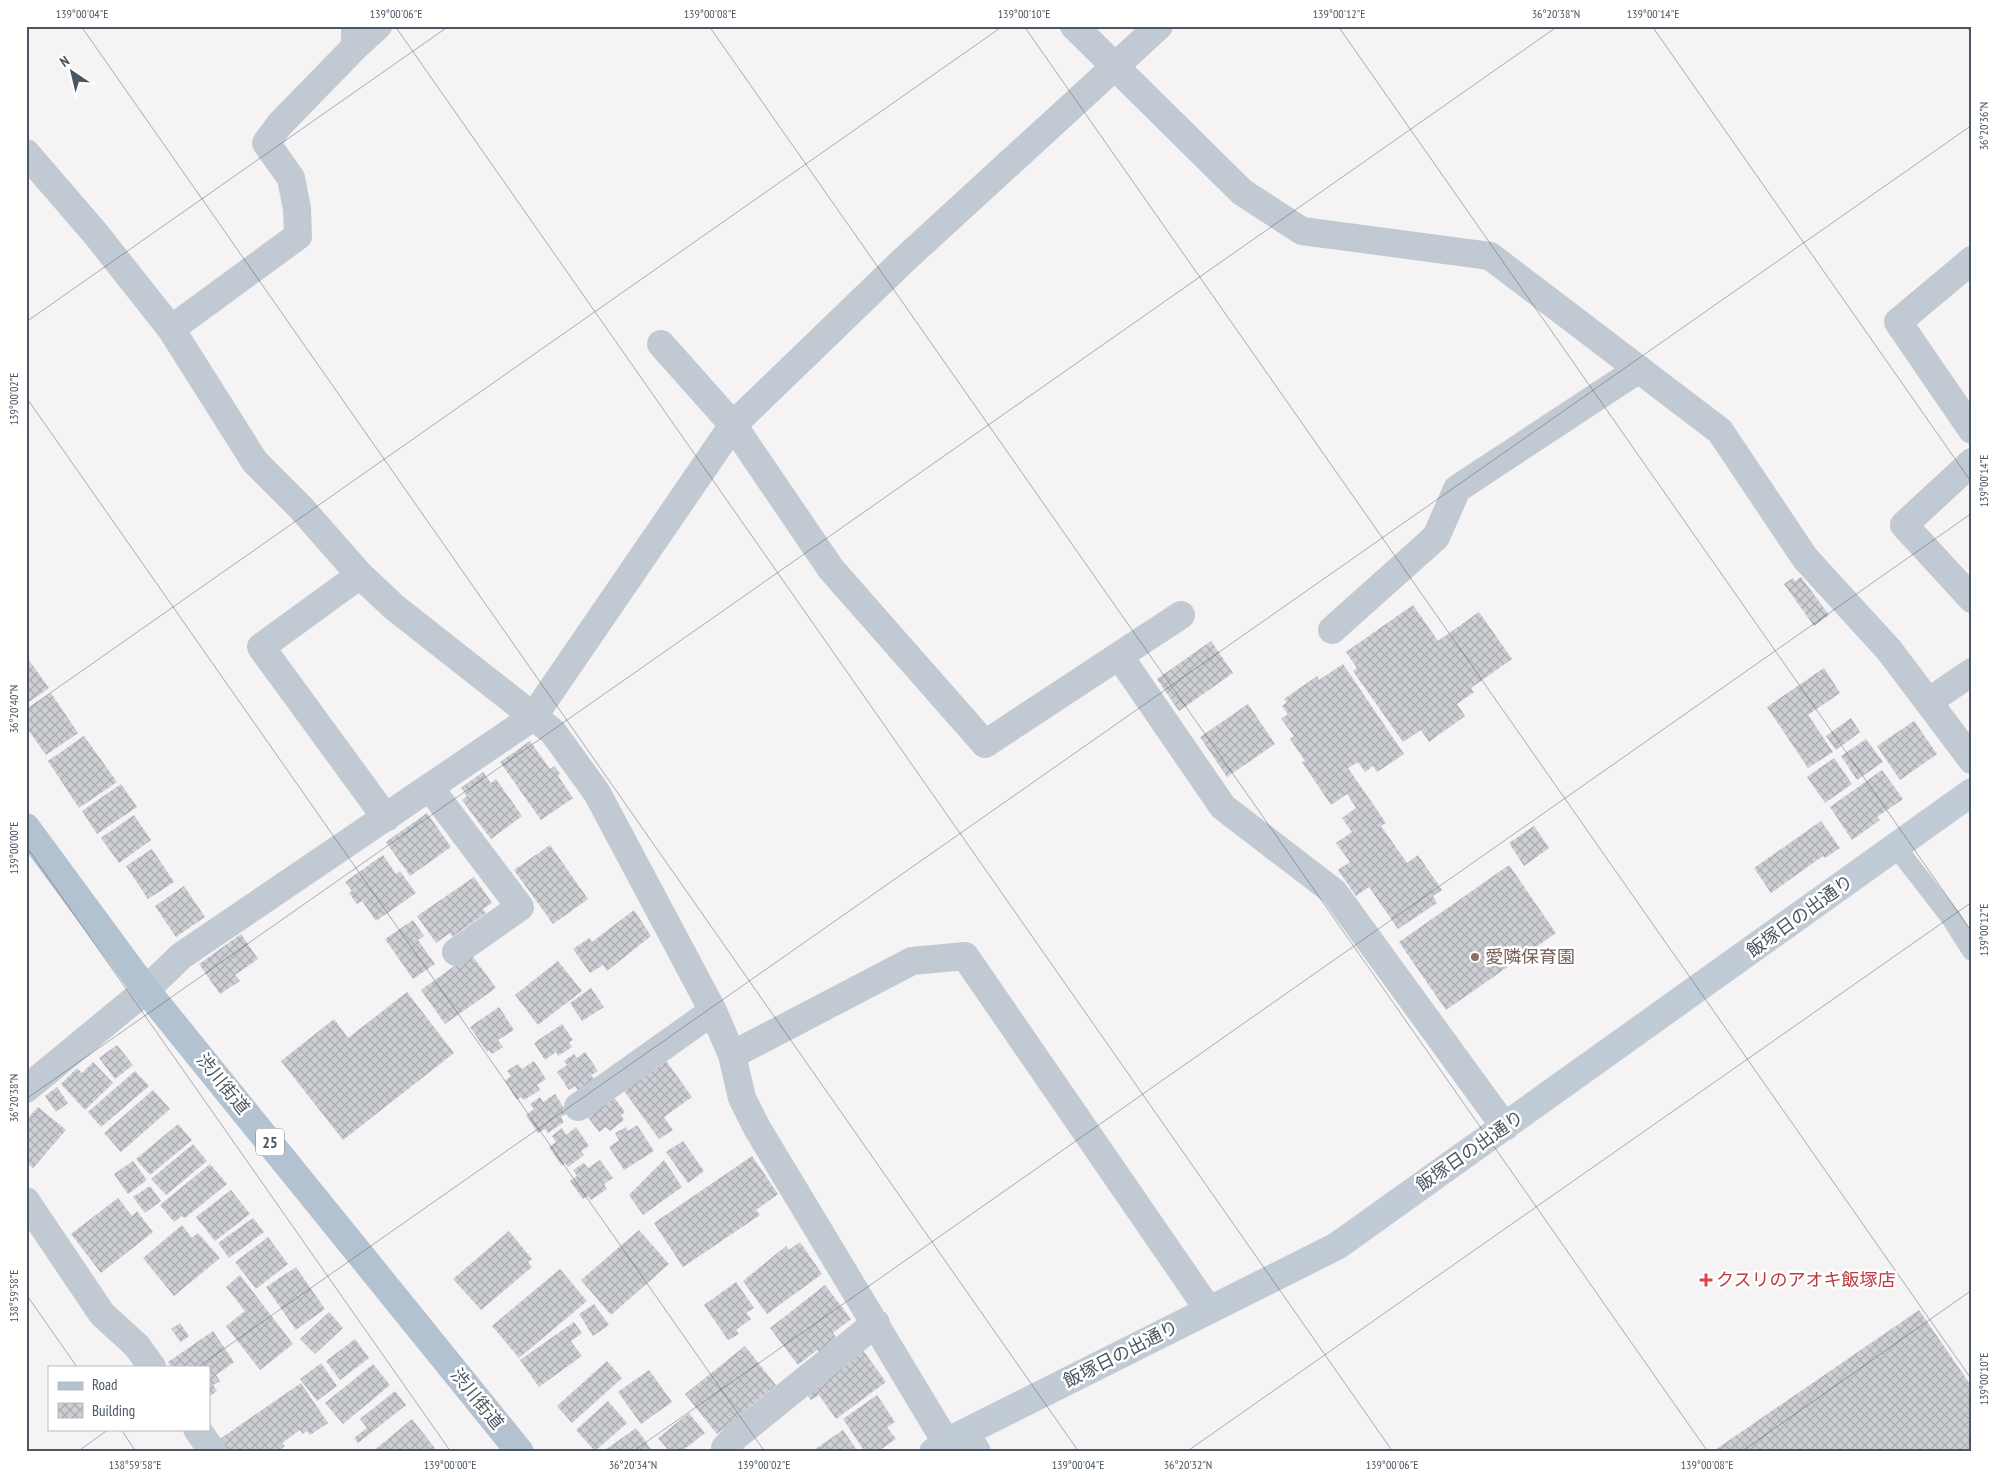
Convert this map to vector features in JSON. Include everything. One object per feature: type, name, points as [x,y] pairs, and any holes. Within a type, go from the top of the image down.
[{"type":"main road","name":"渋川街道","points":[[26,827],[146,990],[520,1452]]},
{"type":"street","points":[[171,329],[298,236],[297,209],[291,178],[266,143],[355,37],[378,26]]},
{"type":"street","points":[[1074,26],[1242,192],[1302,231],[1490,256],[1720,431],[1805,558],[1889,650],[1972,760]]},
{"type":"street","points":[[26,1089],[146,990],[181,956],[533,717],[733,425],[906,258],[1113,66],[1159,26]]},
{"type":"street","points":[[26,153],[95,233],[171,329],[255,462],[301,508],[360,575],[394,607],[553,732],[597,793],[713,1012],[732,1055],[742,1098],[756,1128],[876,1323],[956,1445]]},
{"type":"street","points":[[1972,260],[1898,322],[1972,430]]},
{"type":"street","points":[[661,344],[733,425],[832,569],[985,744],[1120,657],[1181,615]]},
{"type":"street","points":[[1332,630],[1436,537],[1457,489],[1639,369]]},
{"type":"street","points":[[1972,462],[1904,524],[1972,599]]},
{"type":"street","points":[[360,575],[261,647],[386,818]]},
{"type":"street","points":[[1120,657],[1223,806],[1334,892],[1505,1127]]},
{"type":"street","points":[[1928,702],[1972,672]]},
{"type":"street","points":[[430,788],[520,907],[456,952]]},
{"type":"street","name":"飯塚日の出通り","points":[[956,1445],[1208,1309],[1337,1246],[1972,792]]},
{"type":"street","points":[[732,1055],[912,961],[965,956],[1208,1309]]},
{"type":"street","points":[[578,1106],[713,1012]]},
{"type":"street","points":[[26,1201],[102,1314],[137,1346],[151,1366]]},
{"type":"street","points":[[727,1452],[725,1448],[736,1436],[876,1323]]},
{"type":"street","points":[[198,1430],[213,1452]]},
{"type":"lane","points":[[1896,847],[1951,918],[1972,951]]},
{"type":"building","points":[[1801,577],[1829,615],[1814,626],[1784,584],[1793,578],[1795,581]]},
{"type":"building","points":[[1413,605],[1438,641],[1479,612],[1512,659],[1471,688],[1474,692],[1457,704],[1465,716],[1429,742],[1421,730],[1403,742],[1353,671],[1357,668],[1346,652]]},
{"type":"building","points":[[1211,641],[1233,673],[1179,711],[1157,679]]},
{"type":"building","points":[[26,656],[49,688],[26,704]]},
{"type":"building","points":[[1343,664],[1404,754],[1377,772],[1373,766],[1365,772],[1358,762],[1348,768],[1386,823],[1381,826],[1407,863],[1418,855],[1442,890],[1433,896],[1437,903],[1398,929],[1369,887],[1356,896],[1338,870],[1350,862],[1336,843],[1352,832],[1342,818],[1356,808],[1347,794],[1331,805],[1302,762],[1305,761],[1290,739],[1294,736],[1281,719],[1288,714],[1282,706],[1287,702],[1284,699],[1317,676],[1319,680]]},
{"type":"building","points":[[1824,668],[1840,693],[1808,715],[1833,752],[1808,768],[1767,707]]},
{"type":"building","points":[[51,693],[78,733],[46,755],[26,727],[26,710]]},
{"type":"building","points":[[1248,704],[1275,744],[1227,777],[1200,737]]},
{"type":"building","points":[[1851,718],[1860,732],[1836,750],[1826,736]]},
{"type":"building","points":[[1914,721],[1937,754],[1900,780],[1877,746]]},
{"type":"building","points":[[84,736],[117,782],[79,808],[48,761]]},
{"type":"building","points":[[1866,739],[1883,762],[1857,780],[1841,756]]},
{"type":"building","points":[[530,741],[550,769],[555,766],[560,774],[558,776],[573,798],[541,820],[500,762]]},
{"type":"building","points":[[1834,758],[1852,784],[1825,803],[1807,777]]},
{"type":"building","points":[[1882,770],[1903,799],[1877,817],[1880,820],[1852,840],[1830,807]]},
{"type":"building","points":[[483,772],[491,783],[496,779],[522,816],[491,839],[462,800],[467,796],[461,788]]},
{"type":"building","points":[[121,784],[137,807],[97,834],[82,811]]},
{"type":"building","points":[[427,813],[451,847],[410,876],[386,842]]},
{"type":"building","points":[[134,815],[151,840],[119,863],[101,838]]},
{"type":"building","points":[[1821,821],[1840,848],[1825,858],[1823,856],[1771,893],[1754,868]]},
{"type":"building","points":[[1534,826],[1549,848],[1524,866],[1509,843]]},
{"type":"building","points":[[550,845],[588,899],[553,924],[514,870]]},
{"type":"building","points":[[152,849],[174,882],[148,899],[126,866]]},
{"type":"building","points":[[383,855],[396,874],[400,871],[416,893],[376,921],[362,901],[357,904],[349,893],[352,891],[345,882]]},
{"type":"building","points":[[1509,865],[1556,933],[1446,1010],[1399,942]]},
{"type":"building","points":[[474,877],[492,903],[483,909],[486,913],[452,937],[450,933],[436,943],[417,916]]},
{"type":"building","points":[[184,886],[205,917],[176,937],[155,906]]},
{"type":"building","points":[[634,910],[651,936],[607,971],[603,965],[590,973],[573,949],[589,938],[592,942]]},
{"type":"building","points":[[413,920],[424,936],[418,940],[435,964],[413,979],[385,939]]},
{"type":"building","points":[[241,934],[258,959],[235,975],[240,981],[220,994],[199,964]]},
{"type":"building","points":[[471,954],[496,988],[445,1024],[421,990]]},
{"type":"building","points":[[558,961],[582,991],[538,1025],[515,995]]},
{"type":"building","points":[[591,988],[604,1007],[582,1021],[570,1003]]},
{"type":"building","points":[[407,992],[454,1053],[343,1140],[281,1061],[334,1019],[348,1038]]},
{"type":"building","points":[[499,1007],[514,1030],[498,1040],[503,1047],[492,1054],[489,1050],[487,1052],[470,1027]]},
{"type":"building","points":[[562,1024],[573,1040],[569,1042],[572,1047],[558,1056],[556,1052],[545,1060],[534,1043]]},
{"type":"building","points":[[117,1045],[133,1065],[115,1079],[99,1058]]},
{"type":"building","points":[[585,1052],[598,1071],[591,1075],[594,1079],[578,1091],[575,1086],[569,1090],[557,1072],[567,1065],[564,1061],[574,1054],[577,1058]]},
{"type":"building","points":[[664,1058],[692,1097],[664,1117],[673,1130],[659,1139],[622,1088]]},
{"type":"building","points":[[534,1061],[546,1079],[537,1085],[540,1090],[524,1100],[521,1097],[517,1100],[505,1081],[511,1076],[507,1071],[518,1064],[522,1069]]},
{"type":"building","points":[[93,1062],[113,1083],[85,1110],[61,1084],[77,1068],[82,1073]]},
{"type":"building","points":[[135,1071],[149,1086],[101,1127],[88,1112]]},
{"type":"building","points":[[57,1087],[68,1103],[56,1112],[45,1096]]},
{"type":"building","points":[[153,1090],[170,1109],[121,1152],[104,1133]]},
{"type":"building","points":[[555,1094],[567,1113],[561,1117],[564,1122],[548,1133],[545,1129],[538,1133],[526,1115],[534,1109],[530,1104],[540,1097],[543,1102]]},
{"type":"building","points":[[613,1096],[625,1112],[621,1115],[624,1120],[610,1131],[606,1127],[599,1132],[587,1116]]},
{"type":"building","points":[[38,1107],[66,1130],[33,1168],[26,1162],[26,1120]]},
{"type":"building","points":[[178,1124],[192,1140],[150,1175],[136,1159]]},
{"type":"building","points":[[637,1125],[654,1151],[624,1170],[609,1147],[619,1140],[615,1133],[626,1127],[628,1131]]},
{"type":"building","points":[[576,1127],[589,1146],[581,1151],[584,1155],[568,1167],[565,1163],[562,1166],[549,1147],[556,1142],[552,1136],[562,1128],[566,1135]]},
{"type":"building","points":[[683,1141],[704,1171],[688,1183],[666,1152]]},
{"type":"building","points":[[193,1144],[207,1161],[166,1195],[151,1179]]},
{"type":"building","points":[[752,1156],[778,1194],[756,1210],[760,1215],[683,1267],[654,1223]]},
{"type":"building","points":[[600,1160],[613,1178],[604,1184],[607,1189],[591,1200],[588,1196],[583,1199],[570,1181],[577,1176],[573,1170],[584,1163],[588,1168]]},
{"type":"building","points":[[664,1160],[682,1187],[643,1215],[629,1195]]},
{"type":"building","points":[[133,1161],[147,1180],[128,1194],[114,1174]]},
{"type":"building","points":[[210,1164],[227,1184],[185,1218],[182,1216],[174,1222],[160,1205]]},
{"type":"building","points":[[150,1186],[161,1201],[145,1213],[133,1197]]},
{"type":"building","points":[[231,1190],[250,1214],[215,1241],[196,1217]]},
{"type":"building","points":[[118,1198],[132,1216],[137,1211],[153,1232],[101,1273],[71,1234]]},
{"type":"building","points":[[253,1218],[264,1232],[229,1258],[218,1243]]},
{"type":"building","points":[[182,1225],[192,1238],[198,1233],[220,1258],[174,1296],[143,1258]]},
{"type":"building","points":[[639,1230],[669,1264],[611,1315],[581,1280]]},
{"type":"building","points":[[509,1231],[532,1259],[528,1262],[532,1267],[481,1310],[453,1279]]},
{"type":"building","points":[[268,1237],[288,1264],[256,1289],[235,1262]]},
{"type":"building","points":[[800,1242],[822,1274],[767,1314],[743,1281],[786,1246],[789,1250]]},
{"type":"building","points":[[296,1267],[325,1309],[296,1330],[266,1287]]},
{"type":"building","points":[[560,1269],[587,1301],[519,1358],[492,1326]]},
{"type":"building","points":[[240,1275],[293,1344],[260,1370],[226,1326],[245,1311],[226,1287]]},
{"type":"building","points":[[736,1282],[754,1308],[746,1313],[751,1319],[736,1330],[739,1334],[728,1340],[704,1305]]},
{"type":"building","points":[[825,1285],[851,1319],[833,1333],[839,1341],[821,1355],[817,1350],[798,1365],[770,1328]]},
{"type":"building","points":[[594,1304],[609,1325],[593,1336],[579,1314]]},
{"type":"building","points":[[1919,1310],[1972,1387],[1972,1452],[1712,1452]]},
{"type":"building","points":[[329,1312],[343,1328],[315,1354],[300,1339]]},
{"type":"building","points":[[574,1322],[582,1333],[571,1341],[582,1356],[539,1387],[520,1360]]},
{"type":"building","points":[[180,1323],[189,1336],[181,1342],[171,1329]]},
{"type":"building","points":[[213,1331],[234,1362],[216,1375],[220,1381],[213,1385],[217,1391],[210,1396],[210,1366],[170,1366],[168,1362]]},
{"type":"building","points":[[355,1339],[369,1358],[340,1380],[326,1361]]},
{"type":"building","points":[[745,1346],[776,1385],[717,1434],[685,1394]]},
{"type":"building","points":[[862,1349],[886,1382],[836,1419],[819,1395],[811,1400],[804,1391]]},
{"type":"building","points":[[607,1361],[622,1378],[572,1423],[557,1406]]},
{"type":"building","points":[[321,1363],[337,1386],[317,1401],[300,1379]]},
{"type":"building","points":[[373,1364],[390,1385],[343,1424],[325,1403]]},
{"type":"building","points":[[649,1370],[672,1402],[641,1424],[618,1392]]},
{"type":"building","points":[[301,1383],[328,1423],[310,1435],[307,1431],[303,1434],[300,1430],[282,1443],[285,1446],[277,1452],[229,1452],[220,1439]]},
{"type":"building","points":[[395,1391],[406,1405],[358,1443],[354,1438],[367,1428],[360,1419]]},
{"type":"building","points":[[877,1395],[895,1422],[887,1427],[896,1439],[877,1452],[865,1452],[843,1419]]},
{"type":"building","points":[[608,1401],[627,1423],[595,1451],[576,1430]]},
{"type":"building","points":[[689,1413],[705,1433],[681,1452],[670,1452],[658,1438]]},
{"type":"building","points":[[412,1419],[438,1452],[372,1452]]},
{"type":"building","points":[[636,1428],[651,1449],[647,1452],[602,1452]]},
{"type":"building","points":[[843,1430],[858,1452],[811,1452]]},
{"type":"place","name":"愛隣保育園","points":[[1475,957]]},
{"type":"place","name":"クスリのアオキ飯塚店","points":[[1706,1280]]}]
